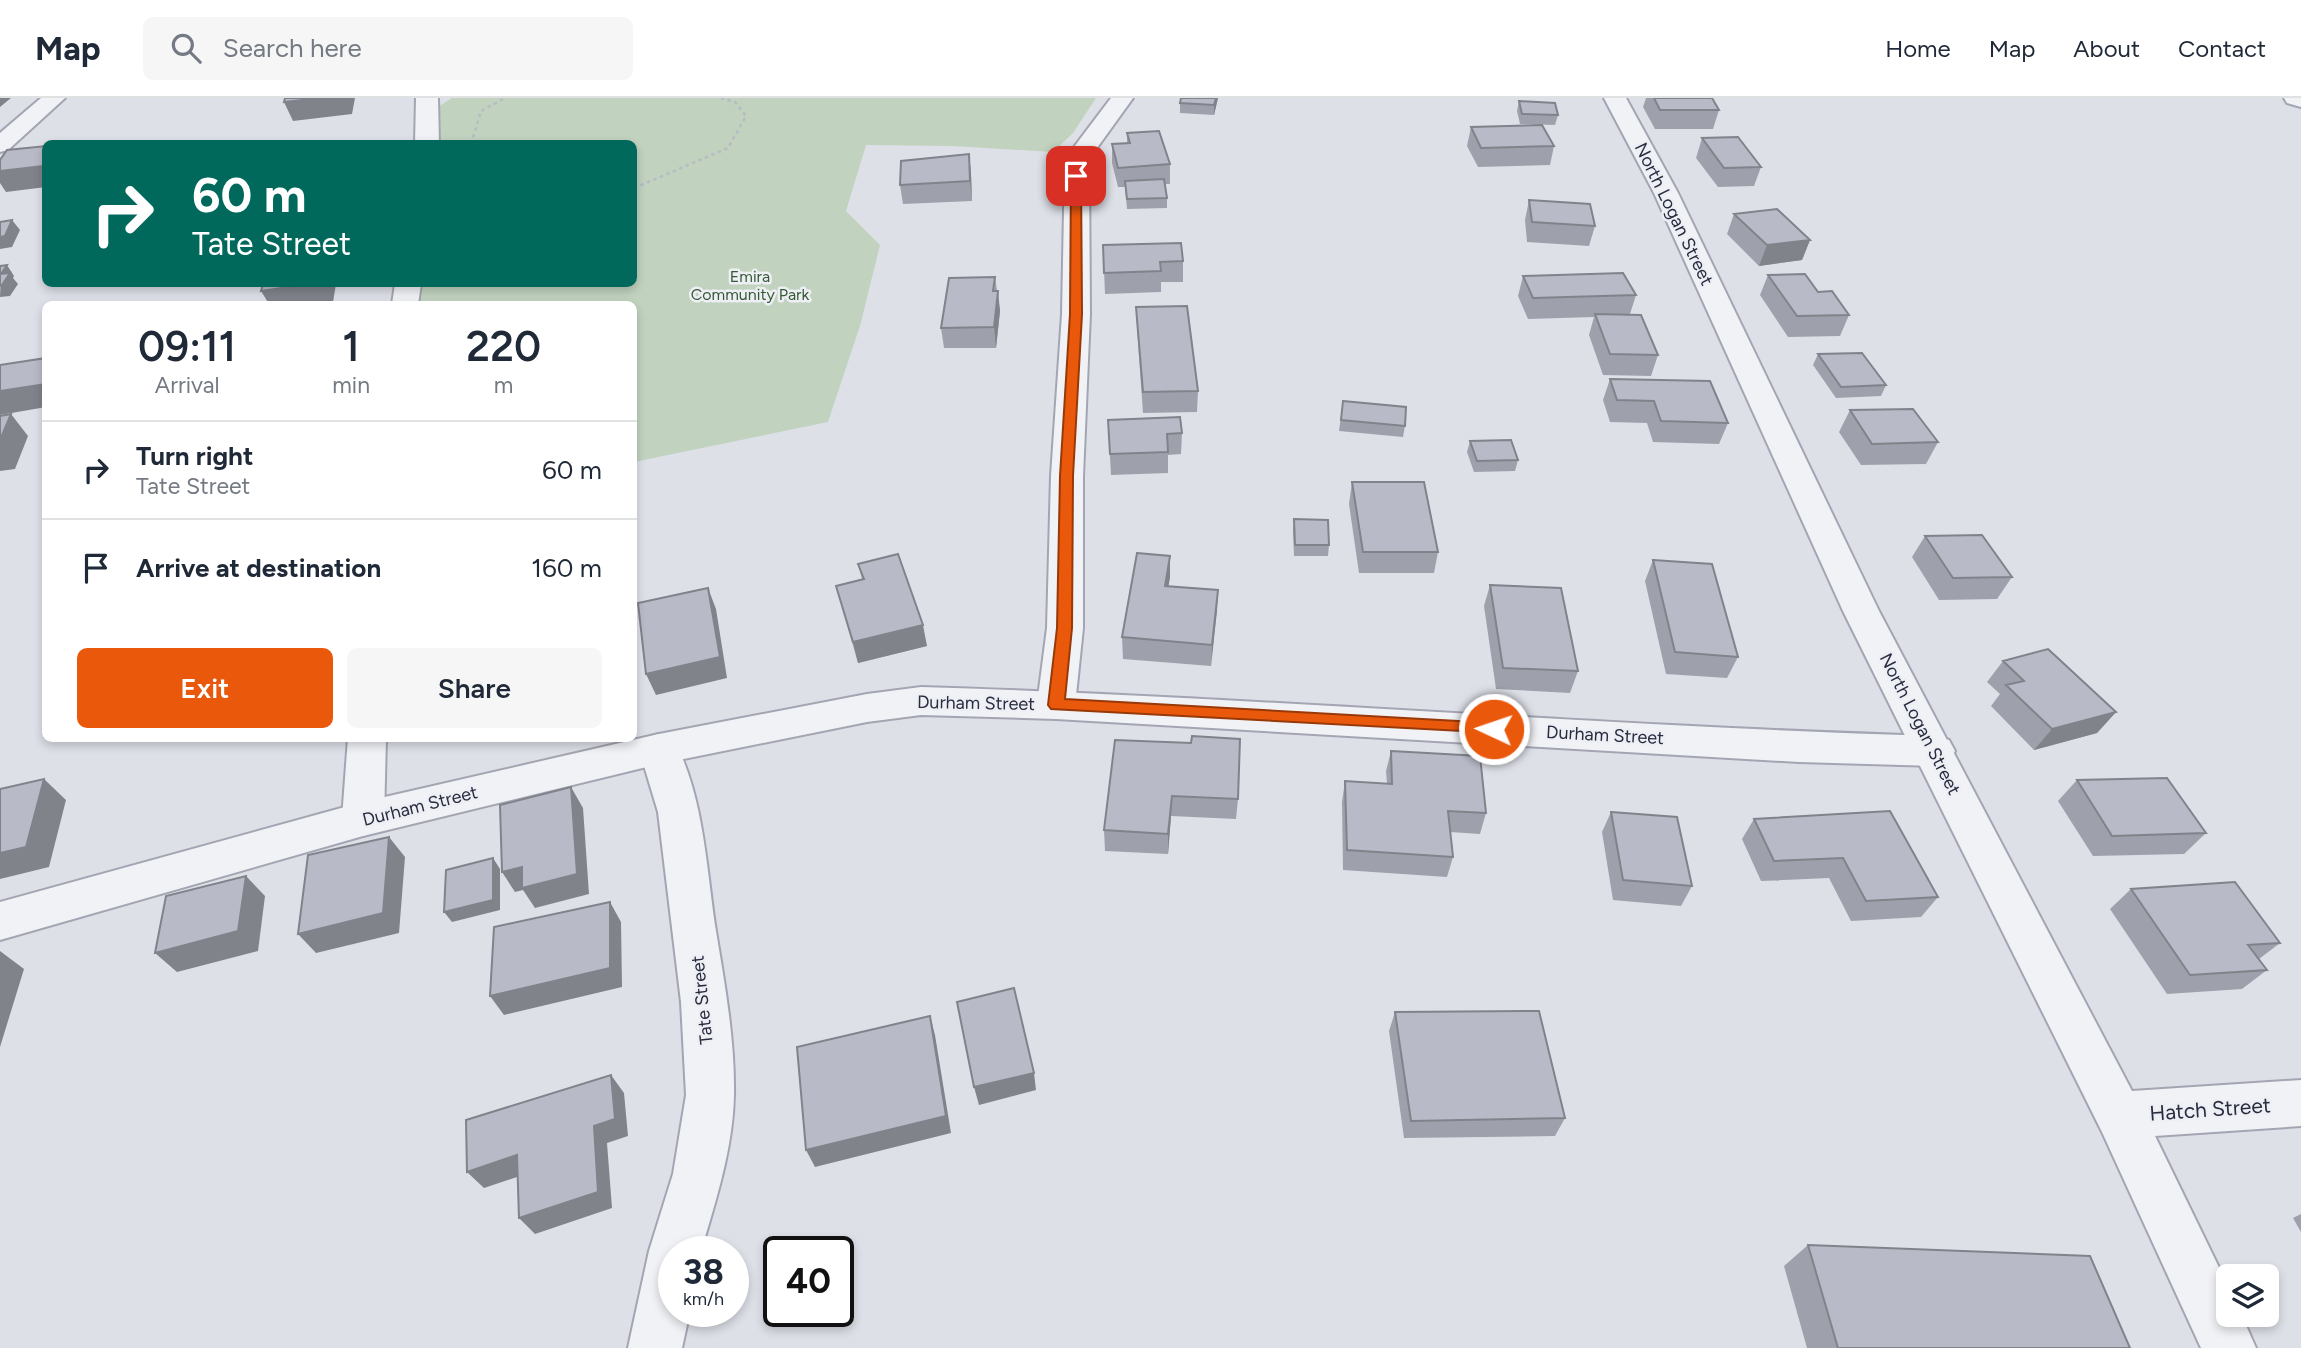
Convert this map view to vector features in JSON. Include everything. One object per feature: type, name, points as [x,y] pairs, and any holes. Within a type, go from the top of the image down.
[{"type":"street","points":[[0,145],[54,98]]},
{"type":"street","points":[[427,98],[427,140]]},
{"type":"street","points":[[1056,705],[1065,628],[1067,476],[1076,314],[1077,159],[1122,98]]},
{"type":"street","name":"North Logan Street","points":[[1615,98],[1666,193],[1861,611],[2119,1115],[2229,1348]]},
{"type":"street","points":[[2295,98],[2301,100]]},
{"type":"street","name":"Durham Street","points":[[0,921],[363,819],[659,749],[867,708],[921,701],[1056,705],[1799,747],[1935,751]]},
{"type":"street","points":[[363,819],[367,742]]},
{"type":"street","name":"Tate Street","points":[[659,749],[678,812],[705,1002],[710,1096],[698,1174],[679,1236]]},
{"type":"street","name":"Hatch Street","points":[[2119,1115],[2301,1103]]},
{"type":"street","points":[[655,1348],[659,1327]]},
{"type":"path","points":[[472,140],[481,111],[505,98]]},
{"type":"path","points":[[637,187],[728,148],[746,116],[735,102],[721,98]]},
{"type":"green space","name":"Emira Community Park","points":[[452,98],[1096,98],[1073,133],[1053,152],[953,146],[866,145],[846,211],[880,245],[860,326],[828,422],[637,461],[637,301],[415,301],[417,287],[637,287],[637,140],[438,140],[438,107]]},
{"type":"building","points":[[285,98],[321,98],[284,102]]},
{"type":"building","points":[[1181,98],[1216,98],[1214,105],[1180,103]]},
{"type":"building","points":[[1654,98],[1712,98],[1719,110],[1660,110]]},
{"type":"building","points":[[1519,101],[1555,103],[1558,115],[1522,114]]},
{"type":"building","points":[[1542,125],[1554,146],[1481,148],[1471,127]]},
{"type":"building","points":[[1159,131],[1170,164],[1118,168],[1112,144],[1130,143],[1127,133]]},
{"type":"building","points":[[1738,137],[1761,167],[1724,168],[1702,138]]},
{"type":"building","points":[[42,146],[42,166],[0,171],[0,160],[7,150]]},
{"type":"building","points":[[969,154],[970,181],[900,185],[901,161]]},
{"type":"building","points":[[1164,179],[1167,198],[1127,199],[1125,181]]},
{"type":"building","points":[[1529,200],[1590,204],[1595,226],[1532,222]]},
{"type":"building","points":[[1777,209],[1810,240],[1767,245],[1734,214]]},
{"type":"building","points":[[12,220],[5,236],[0,237],[0,222]]},
{"type":"building","points":[[1181,243],[1183,261],[1160,262],[1161,271],[1104,273],[1103,245]]},
{"type":"building","points":[[7,265],[1,274],[10,273],[0,286],[0,266]]},
{"type":"building","points":[[1623,273],[1636,295],[1533,298],[1523,276]]},
{"type":"building","points":[[1805,274],[1818,292],[1832,291],[1849,315],[1797,316],[1768,275]]},
{"type":"building","points":[[995,277],[993,291],[998,291],[994,327],[941,328],[949,278]]},
{"type":"building","points":[[262,287],[288,287],[261,291]]},
{"type":"building","points":[[1187,306],[1198,391],[1143,392],[1136,307]]},
{"type":"building","points":[[1595,314],[1641,315],[1658,355],[1610,354]]},
{"type":"building","points":[[1862,353],[1886,385],[1841,387],[1818,354]]},
{"type":"building","points":[[42,359],[42,385],[0,391],[0,365]]},
{"type":"building","points":[[1610,379],[1710,381],[1728,423],[1661,421],[1654,401],[1617,400]]},
{"type":"building","points":[[1343,401],[1406,407],[1405,426],[1341,420]]},
{"type":"building","points":[[1913,409],[1938,442],[1872,444],[1850,410]]},
{"type":"building","points":[[11,414],[0,440],[0,416]]},
{"type":"building","points":[[1180,417],[1182,433],[1167,434],[1168,452],[1110,454],[1108,420]]},
{"type":"building","points":[[1511,440],[1518,460],[1477,461],[1470,441]]},
{"type":"building","points":[[1352,482],[1424,482],[1438,552],[1363,552]]},
{"type":"building","points":[[1294,519],[1328,520],[1329,545],[1295,545]]},
{"type":"building","points":[[1982,535],[2012,577],[1953,578],[1925,536]]},
{"type":"building","points":[[1137,553],[1170,556],[1165,586],[1218,590],[1212,645],[1122,637]]},
{"type":"building","points":[[898,554],[923,625],[853,642],[836,586],[864,579],[858,564]]},
{"type":"building","points":[[1653,560],[1712,564],[1738,657],[1675,652]]},
{"type":"building","points":[[1490,585],[1561,588],[1578,671],[1503,668]]},
{"type":"building","points":[[708,588],[720,657],[646,674],[638,603]]},
{"type":"building","points":[[2048,649],[2116,712],[2052,729],[2006,685],[2024,681],[2003,661]]},
{"type":"building","points":[[1192,736],[1240,739],[1238,799],[1172,796],[1168,834],[1104,830],[1115,740],[1191,743]]},
{"type":"building","points":[[1391,751],[1480,756],[1486,813],[1448,811],[1453,857],[1347,850],[1345,781],[1392,784]]},
{"type":"building","points":[[2167,778],[2206,833],[2112,836],[2077,780]]},
{"type":"building","points":[[44,779],[26,847],[0,853],[0,789]]},
{"type":"building","points":[[571,787],[577,874],[522,888],[522,867],[502,872],[500,805]]},
{"type":"building","points":[[1890,811],[1938,897],[1866,901],[1843,858],[1774,861],[1754,819]]},
{"type":"building","points":[[1611,812],[1677,817],[1692,886],[1623,880]]},
{"type":"building","points":[[389,837],[383,913],[298,934],[308,855]]},
{"type":"building","points":[[493,858],[493,900],[444,912],[446,870]]},
{"type":"building","points":[[246,876],[238,931],[155,953],[166,896]]},
{"type":"building","points":[[2235,882],[2280,943],[2248,945],[2267,970],[2190,975],[2131,889]]},
{"type":"building","points":[[610,902],[610,968],[490,996],[494,927]]},
{"type":"building","points":[[1014,988],[1034,1073],[974,1087],[957,1002]]},
{"type":"building","points":[[1539,1011],[1565,1118],[1411,1121],[1395,1012]]},
{"type":"building","points":[[930,1016],[946,1116],[806,1150],[797,1047]]},
{"type":"building","points":[[611,1075],[615,1119],[594,1126],[598,1192],[519,1218],[517,1155],[467,1172],[466,1120]]},
{"type":"building","points":[[1808,1245],[2090,1256],[2130,1348],[1838,1348]]},
{"type":"route","points":[[1076,176],[1076,314],[1067,476],[1065,628],[1056,705],[1494,729]]}]
